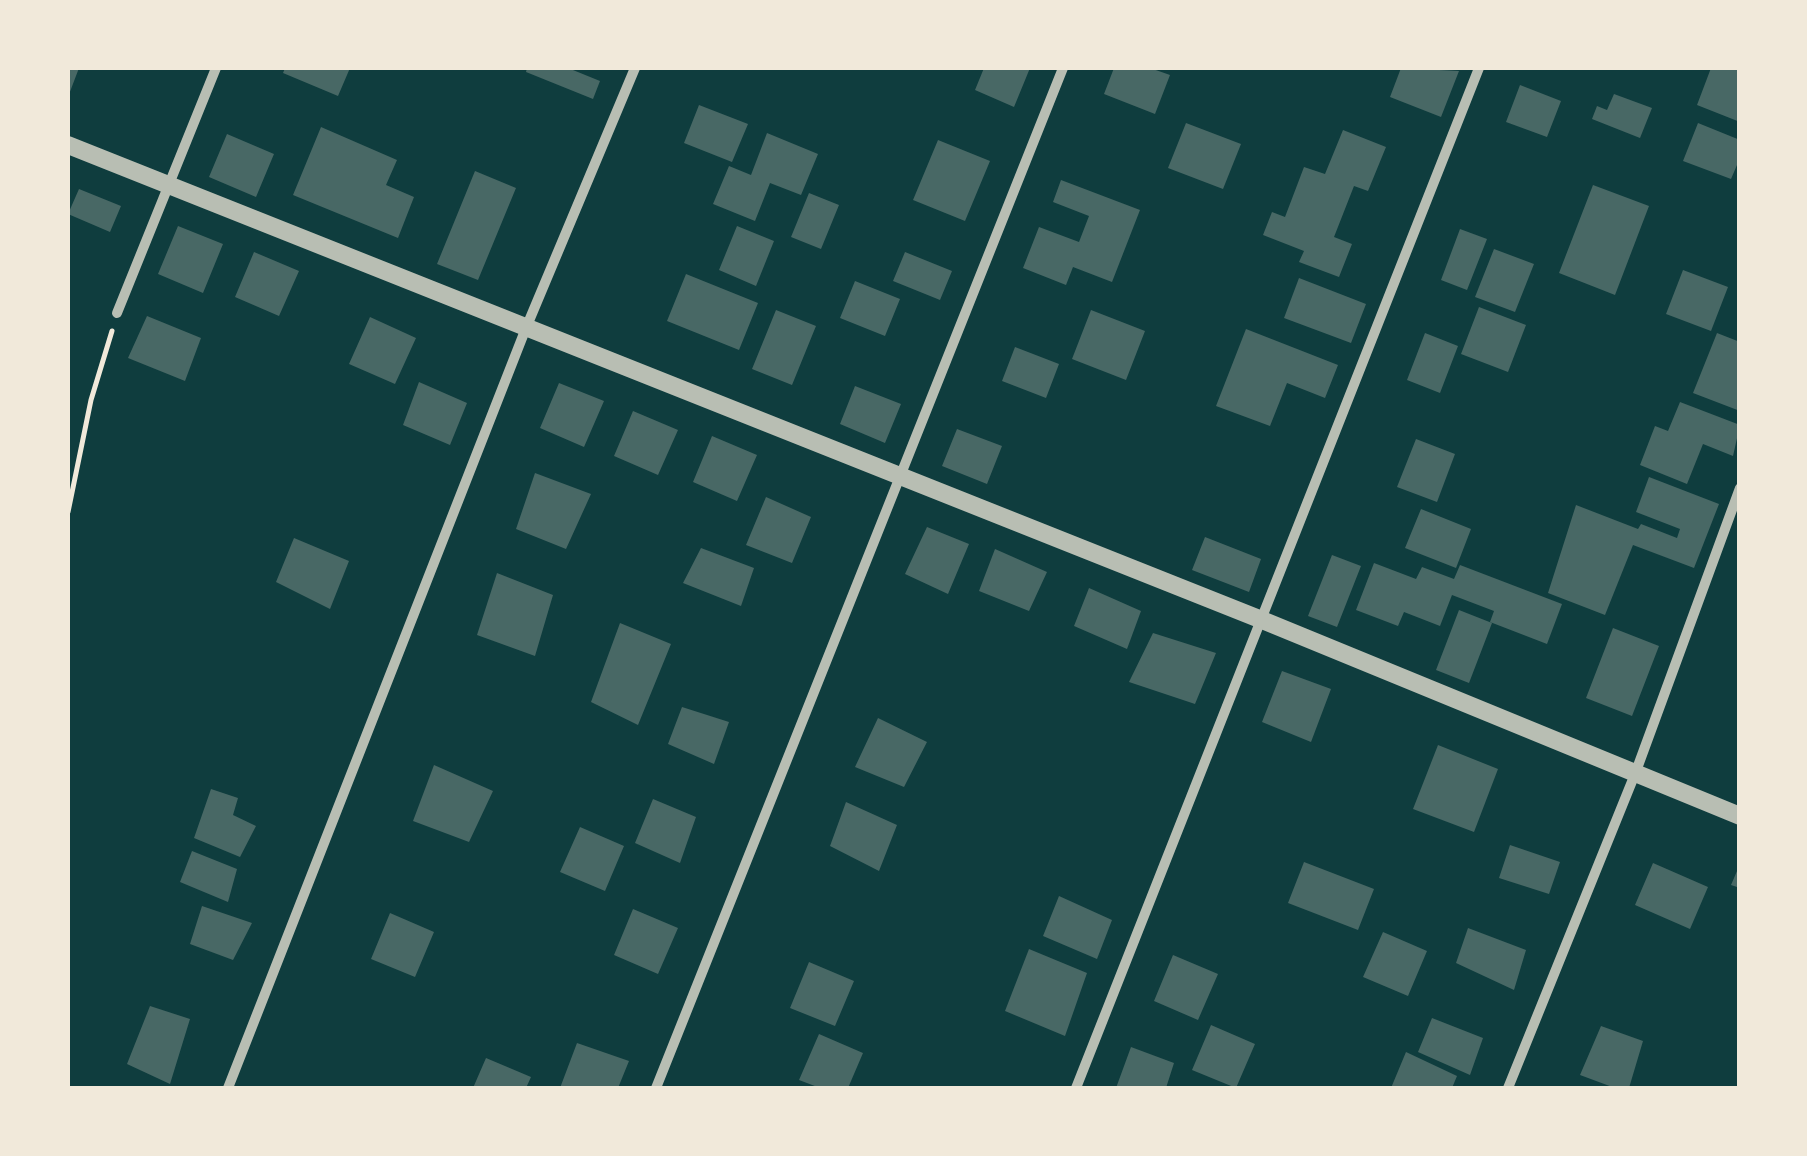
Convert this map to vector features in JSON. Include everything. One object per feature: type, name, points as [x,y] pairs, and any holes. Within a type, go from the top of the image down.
[{"type":"street","points":[[117,313],[216,68]]},
{"type":"street","points":[[228,1088],[526,328],[635,68]]},
{"type":"street","points":[[656,1088],[1063,68]]},
{"type":"street","points":[[1076,1088],[1479,68]]},
{"type":"street","points":[[68,145],[1262,620],[1740,816]]},
{"type":"street","points":[[1508,1088],[1636,774],[1740,488]]},
{"type":"path","points":[[68,512],[91,400],[117,313]]},
{"type":"building","points":[[68,68],[79,68],[68,97]]},
{"type":"building","points":[[285,68],[350,68],[338,96],[283,73]]},
{"type":"building","points":[[527,68],[568,68],[600,81],[593,99],[526,72]]},
{"type":"building","points":[[984,68],[1030,68],[1014,107],[975,90]]},
{"type":"building","points":[[1114,68],[1150,68],[1170,75],[1155,114],[1104,94]]},
{"type":"building","points":[[1401,68],[1459,71],[1441,117],[1390,97]]},
{"type":"building","points":[[1711,68],[1740,68],[1740,122],[1697,105]]},
{"type":"building","points":[[1520,85],[1561,101],[1547,137],[1506,122]]},
{"type":"building","points":[[1614,94],[1652,108],[1640,138],[1592,119],[1597,106],[1607,110]]},
{"type":"building","points":[[699,105],[748,124],[732,162],[684,143]]},
{"type":"building","points":[[1186,123],[1241,144],[1223,189],[1168,168]]},
{"type":"building","points":[[1698,123],[1740,140],[1740,158],[1731,179],[1683,161]]},
{"type":"building","points":[[321,127],[397,160],[386,185],[414,197],[398,238],[293,195]]},
{"type":"building","points":[[1343,130],[1386,147],[1368,191],[1354,186],[1334,237],[1352,244],[1339,277],[1299,262],[1304,251],[1263,235],[1272,212],[1285,217],[1304,167],[1325,174]]},
{"type":"building","points":[[767,133],[818,154],[801,195],[770,183],[755,221],[713,204],[729,166],[751,175]]},
{"type":"building","points":[[227,134],[274,154],[256,197],[209,177]]},
{"type":"building","points":[[938,140],[990,161],[965,221],[913,200]]},
{"type":"building","points":[[475,171],[516,188],[478,280],[437,264]]},
{"type":"building","points":[[1061,180],[1140,210],[1112,282],[1073,267],[1066,285],[1023,268],[1039,227],[1079,242],[1089,216],[1053,202]]},
{"type":"building","points":[[1593,185],[1649,206],[1615,295],[1559,273]]},
{"type":"building","points":[[79,189],[121,206],[110,232],[68,214]]},
{"type":"building","points":[[809,193],[839,205],[821,249],[791,237]]},
{"type":"building","points":[[178,226],[223,244],[203,293],[158,274]]},
{"type":"building","points":[[737,226],[774,241],[756,286],[719,270]]},
{"type":"building","points":[[1460,229],[1487,239],[1467,290],[1441,280]]},
{"type":"building","points":[[1494,249],[1534,264],[1515,312],[1475,297]]},
{"type":"building","points":[[254,252],[299,271],[279,316],[235,297]]},
{"type":"building","points":[[905,252],[952,271],[940,300],[893,281]]},
{"type":"building","points":[[1683,270],[1728,287],[1711,331],[1666,314]]},
{"type":"building","points":[[686,274],[758,303],[739,350],[667,321]]},
{"type":"building","points":[[1299,278],[1366,304],[1351,343],[1284,318]]},
{"type":"building","points":[[855,281],[900,299],[885,336],[840,318]]},
{"type":"building","points":[[1479,307],[1526,325],[1508,372],[1461,354]]},
{"type":"building","points":[[776,310],[816,326],[792,385],[752,369]]},
{"type":"building","points":[[1091,310],[1145,331],[1126,380],[1072,359]]},
{"type":"building","points":[[147,316],[201,338],[185,381],[128,358]]},
{"type":"building","points":[[370,317],[416,338],[395,384],[349,364]]},
{"type":"building","points":[[1246,329],[1338,365],[1325,398],[1287,383],[1270,426],[1216,406]]},
{"type":"building","points":[[1425,333],[1458,346],[1440,393],[1407,380]]},
{"type":"building","points":[[1717,333],[1740,342],[1740,411],[1693,393]]},
{"type":"building","points":[[1015,347],[1059,364],[1046,398],[1002,381]]},
{"type":"building","points":[[419,382],[467,403],[450,445],[403,425]]},
{"type":"building","points":[[559,383],[604,401],[584,447],[540,428]]},
{"type":"building","points":[[855,386],[901,404],[885,443],[840,424]]},
{"type":"building","points":[[1680,402],[1740,425],[1733,456],[1703,444],[1687,484],[1640,465],[1655,426],[1668,431]]},
{"type":"building","points":[[633,411],[678,430],[658,475],[614,456]]},
{"type":"building","points":[[957,429],[1002,446],[987,484],[942,466]]},
{"type":"building","points":[[712,436],[757,455],[737,501],[693,482]]},
{"type":"building","points":[[1416,439],[1455,454],[1437,502],[1397,487]]},
{"type":"building","points":[[535,473],[591,494],[566,549],[516,529]]},
{"type":"building","points":[[1649,477],[1719,504],[1694,568],[1633,545],[1605,615],[1548,593],[1576,505],[1638,529],[1641,524],[1677,538],[1680,529],[1636,512]]},
{"type":"building","points":[[766,497],[811,517],[792,563],[746,545]]},
{"type":"building","points":[[1421,509],[1471,529],[1456,568],[1405,548]]},
{"type":"building","points":[[927,527],[969,544],[948,594],[905,574]]},
{"type":"building","points":[[1205,537],[1261,559],[1249,592],[1192,570]]},
{"type":"building","points":[[294,538],[349,561],[330,609],[276,582]]},
{"type":"building","points":[[701,548],[754,568],[741,606],[683,583]]},
{"type":"building","points":[[995,549],[1047,572],[1029,611],[979,591]]},
{"type":"building","points":[[1332,555],[1361,566],[1337,627],[1308,616]]},
{"type":"building","points":[[1374,563],[1416,579],[1422,567],[1454,579],[1460,565],[1562,604],[1547,644],[1490,622],[1494,611],[1452,595],[1440,626],[1404,612],[1398,626],[1356,610]]},
{"type":"building","points":[[497,573],[553,595],[535,656],[477,635]]},
{"type":"building","points":[[1089,588],[1141,611],[1127,649],[1074,626]]},
{"type":"building","points":[[1459,610],[1492,623],[1469,683],[1436,670]]},
{"type":"building","points":[[620,623],[671,644],[638,725],[591,702]]},
{"type":"building","points":[[1613,628],[1659,646],[1632,716],[1586,698]]},
{"type":"building","points":[[1153,633],[1216,653],[1195,704],[1129,682]]},
{"type":"building","points":[[1282,671],[1331,689],[1311,742],[1262,722]]},
{"type":"building","points":[[682,707],[729,722],[714,764],[668,744]]},
{"type":"building","points":[[878,718],[927,742],[904,787],[855,767]]},
{"type":"building","points":[[1438,745],[1498,769],[1474,832],[1413,809]]},
{"type":"building","points":[[434,765],[493,791],[469,842],[413,821]]},
{"type":"building","points":[[211,789],[238,798],[233,815],[256,826],[240,857],[194,838]]},
{"type":"building","points":[[653,799],[696,817],[680,863],[635,843]]},
{"type":"building","points":[[846,802],[897,825],[879,871],[830,846]]},
{"type":"building","points":[[580,827],[624,846],[605,891],[560,872]]},
{"type":"building","points":[[1510,845],[1560,862],[1549,894],[1499,878]]},
{"type":"building","points":[[192,851],[237,869],[228,902],[180,882]]},
{"type":"building","points":[[1304,862],[1374,889],[1358,930],[1288,903]]},
{"type":"building","points":[[1653,863],[1708,887],[1690,929],[1635,905]]},
{"type":"building","points":[[1740,864],[1740,888],[1731,885]]},
{"type":"building","points":[[1059,896],[1112,920],[1097,959],[1043,936]]},
{"type":"building","points":[[202,906],[252,923],[233,960],[190,944]]},
{"type":"building","points":[[633,909],[678,928],[658,974],[614,955]]},
{"type":"building","points":[[390,913],[434,932],[415,977],[371,959]]},
{"type":"building","points":[[1468,928],[1526,950],[1514,990],[1456,963]]},
{"type":"building","points":[[1383,932],[1427,951],[1408,996],[1363,977]]},
{"type":"building","points":[[1029,949],[1087,973],[1065,1036],[1005,1011]]},
{"type":"building","points":[[1173,955],[1218,974],[1198,1020],[1154,1001]]},
{"type":"building","points":[[809,962],[854,981],[835,1026],[790,1008]]},
{"type":"building","points":[[150,1006],[190,1019],[170,1084],[127,1064]]},
{"type":"building","points":[[1432,1018],[1483,1038],[1470,1075],[1418,1052]]},
{"type":"building","points":[[1211,1025],[1255,1044],[1236,1088],[1192,1070]]},
{"type":"building","points":[[1601,1026],[1643,1041],[1629,1088],[1615,1088],[1580,1075]]},
{"type":"building","points":[[819,1034],[863,1053],[848,1088],[820,1088],[799,1080]]},
{"type":"building","points":[[577,1043],[629,1061],[618,1088],[560,1088]]},
{"type":"building","points":[[1131,1047],[1174,1063],[1166,1088],[1116,1088]]},
{"type":"building","points":[[1406,1052],[1457,1076],[1452,1088],[1391,1088]]},
{"type":"building","points":[[486,1058],[531,1077],[526,1088],[473,1088]]}]
